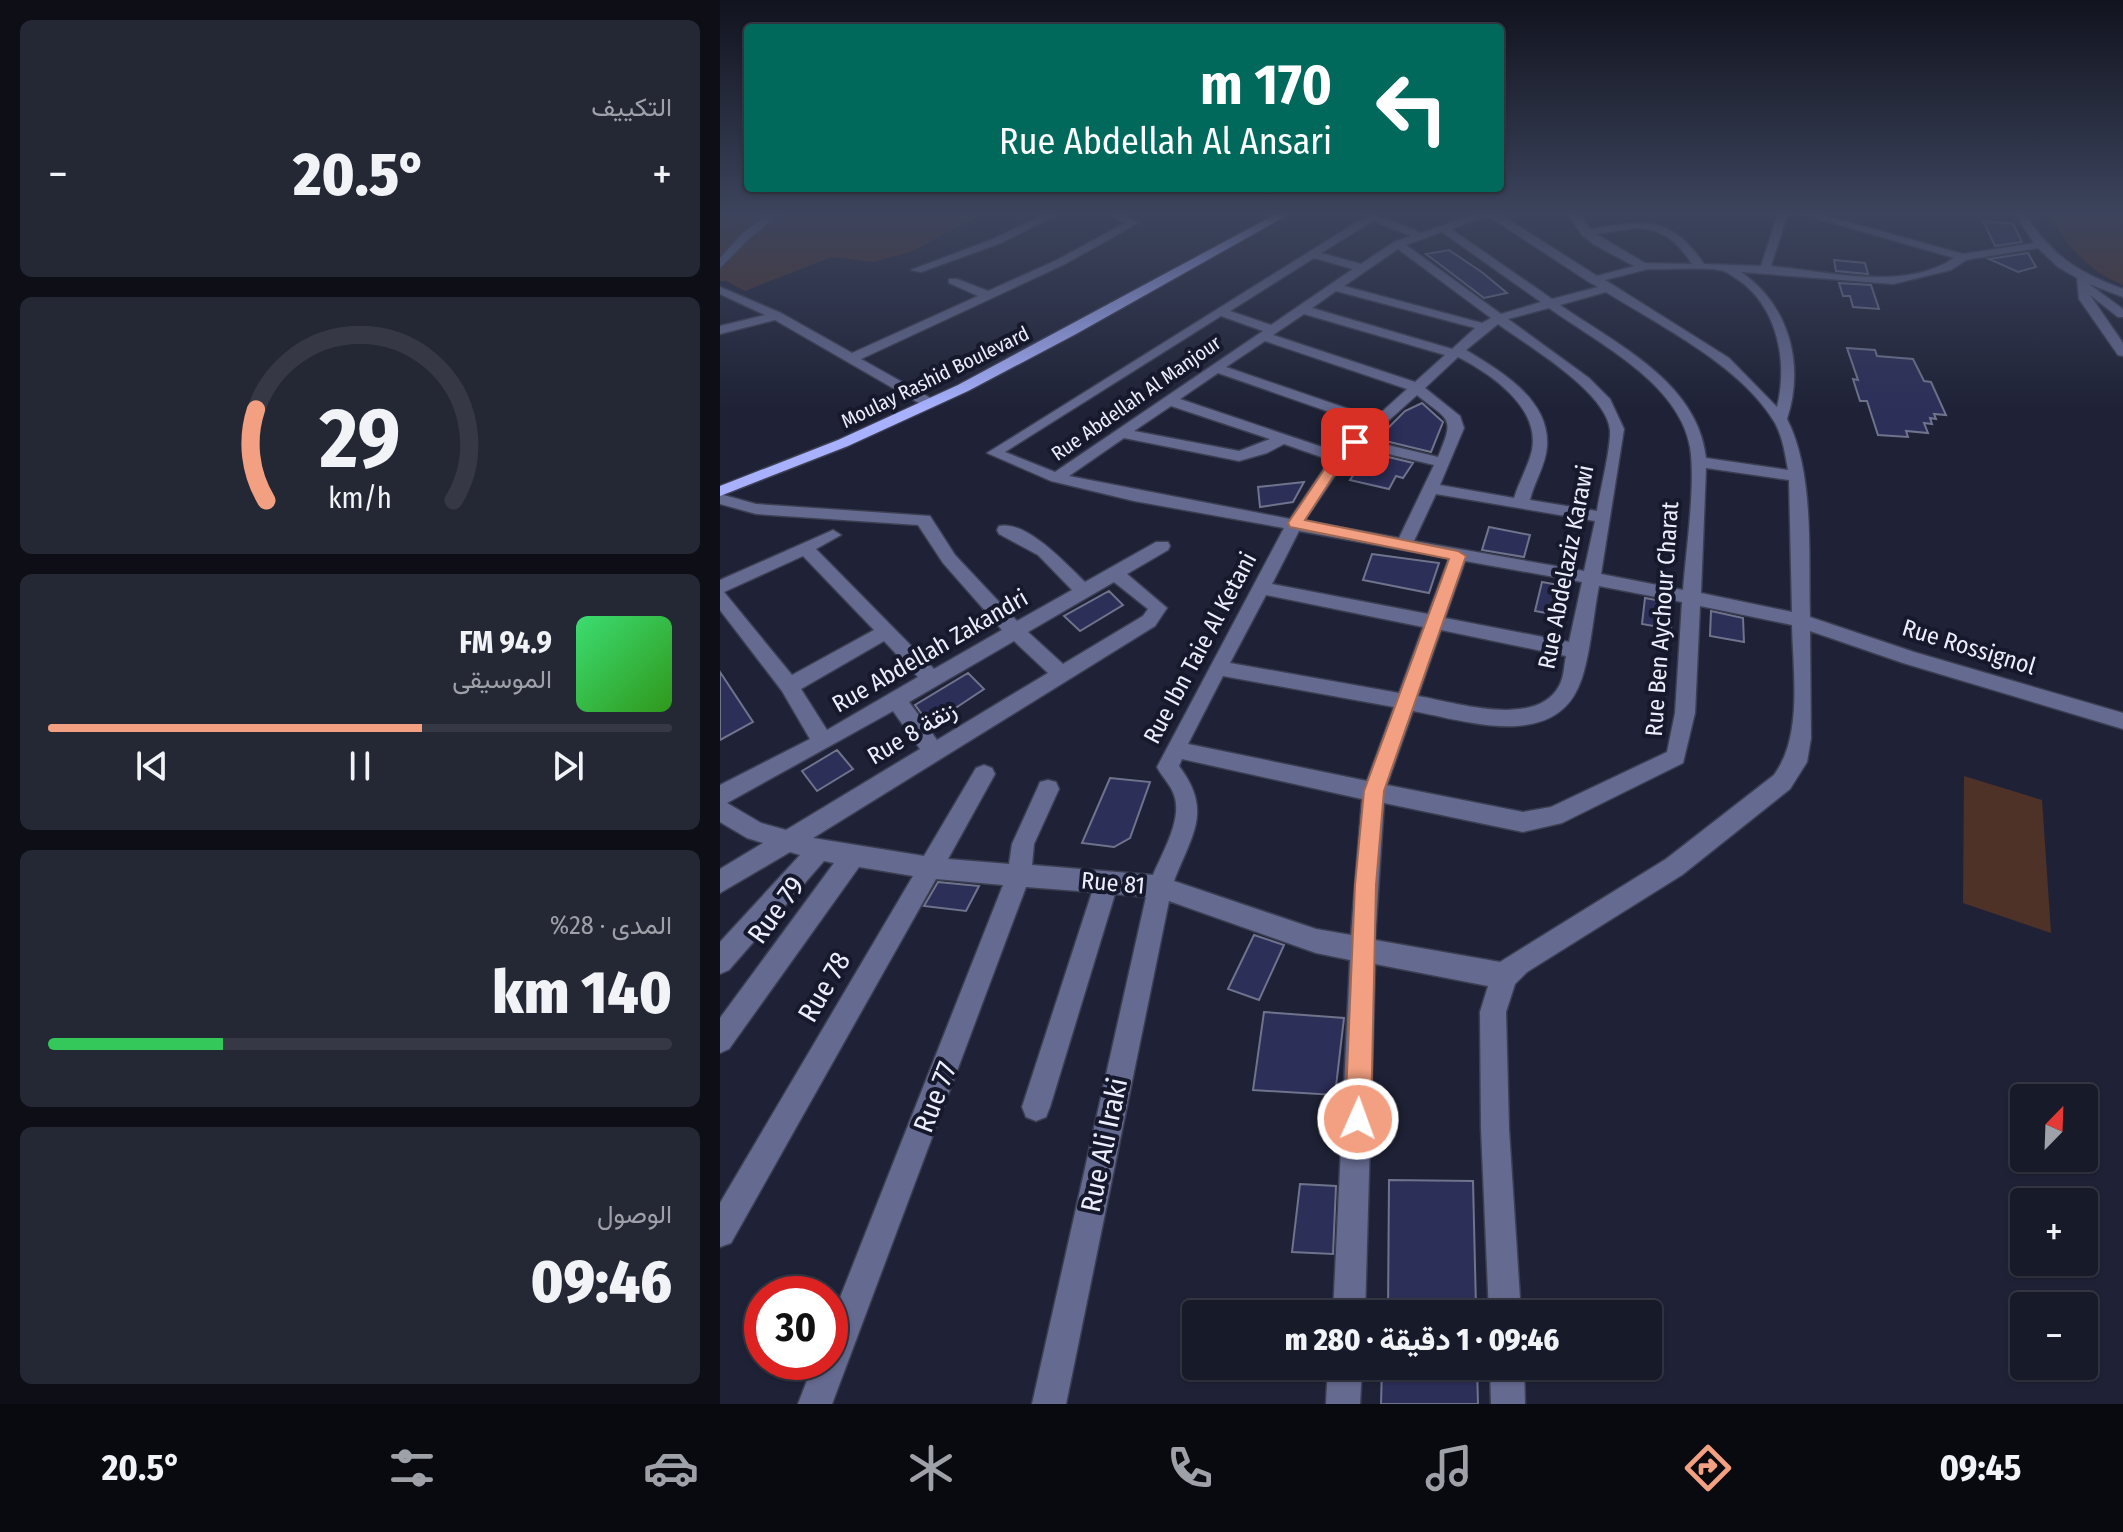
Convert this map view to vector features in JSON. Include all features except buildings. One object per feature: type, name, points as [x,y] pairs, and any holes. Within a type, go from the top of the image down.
[{"type":"main road","name":"Moulay Rashid Boulevard","points":[[720,491],[804,460],[929,403],[1039,349],[1164,279]]},
{"type":"street","points":[[850,359],[1023,279]]},
{"type":"street","points":[[1220,312],[1273,279]]},
{"type":"street","name":"Rue Abdellah Al Manjour","points":[[1056,478],[1345,279]]},
{"type":"street","name":"Rue Abdelaziz Karawi","points":[[1218,668],[1485,717],[1522,718],[1555,703],[1567,693],[1579,651],[1604,517],[1616,438],[1615,420],[1597,391],[1445,279]]},
{"type":"street","name":"Rue Ben Aychour Charat","points":[[1175,749],[1499,818],[1534,821],[1554,816],[1672,761],[1680,749],[1685,713],[1699,462],[1696,433],[1662,383],[1520,279]]},
{"type":"street","points":[[1504,1300],[1495,1129],[1493,1012],[1504,976],[1531,955],[1674,867],[1782,782],[1796,762],[1801,738],[1797,476],[1789,437],[1780,419],[1759,394],[1724,361],[1591,279]]},
{"type":"street","name":"Rue Ibn Taie Al Ketani","points":[[1160,887],[1185,824],[1188,805],[1184,789],[1168,767],[1175,749],[1295,523],[1339,458],[1484,327],[1499,318],[1553,303],[1613,279]]},
{"type":"street","points":[[1742,279],[1755,288],[1775,320],[1786,354],[1790,383],[1788,401],[1780,419]]},
{"type":"street","points":[[1867,279],[1893,281],[1905,279]]},
{"type":"street","points":[[2078,279],[2122,315]]},
{"type":"street","points":[[953,281],[986,295]]},
{"type":"street","points":[[2083,282],[2123,293]]},
{"type":"street","points":[[2083,282],[2085,299],[2123,352]]},
{"type":"street","points":[[1333,287],[1484,327]]},
{"type":"street","points":[[720,290],[777,316],[929,403]]},
{"type":"street","points":[[1301,309],[1457,352],[1522,399],[1535,414],[1540,445],[1521,504]]},
{"type":"street","points":[[2094,311],[2122,315]]},
{"type":"street","points":[[1220,312],[1415,387],[1451,414],[1457,423],[1443,463],[1404,545]]},
{"type":"street","name":"Rue Rossignol","points":[[1220,312],[994,453],[1056,478],[1134,496],[1295,523],[1800,620],[1910,658],[2123,721]]},
{"type":"street","points":[[720,330],[777,316]]},
{"type":"street","points":[[1215,368],[1375,423]]},
{"type":"street","points":[[1168,400],[1339,458]]},
{"type":"street","points":[[1120,433],[1239,456],[1262,450],[1280,440]]},
{"type":"street","points":[[1355,442],[1443,463]]},
{"type":"street","points":[[1699,462],[1797,476]]},
{"type":"street","points":[[1430,488],[1604,517]]},
{"type":"street","points":[[720,499],[756,509],[924,520],[940,547],[1016,631],[1061,674]]},
{"type":"street","points":[[1005,530],[1044,551],[1085,593]]},
{"type":"street","points":[[720,587],[833,535]]},
{"type":"street","name":"Rue Abdellah Zakandri","points":[[720,796],[823,742],[1162,546]]},
{"type":"street","points":[[805,548],[932,679]]},
{"type":"street","points":[[1350,1300],[1362,950],[1368,835],[1374,791],[1458,556]]},
{"type":"street","name":"Rue 8 زنقة","points":[[720,882],[1149,621],[1158,608],[1116,574]]},
{"type":"street","points":[[1261,588],[1579,651]]},
{"type":"street","points":[[720,597],[789,686],[823,742]]},
{"type":"street","points":[[789,686],[886,632]]},
{"type":"street","points":[[896,700],[933,751]]},
{"type":"street","name":"Rue 78","points":[[720,1232],[984,774]]},
{"type":"street","name":"Rue 77","points":[[815,1404],[1019,874],[1023,844],[1048,789]]},
{"type":"street","name":"Rue 81","points":[[720,810],[730,819],[783,841],[819,850],[931,868],[1160,887],[1316,941],[1504,976]]},
{"type":"street","points":[[720,961],[819,850]]},
{"type":"street","name":"Rue 79","points":[[720,1040],[854,855]]},
{"type":"street","points":[[1036,1107],[1107,881]]},
{"type":"street","name":"Rue Ali Iraki","points":[[1049,1404],[1160,887]]},
{"type":"street","points":[[1343,1404],[1344,1380]]},
{"type":"street","points":[[1507,1380],[1508,1404]]},
{"type":"shaded area","points":[[720,279],[777,279],[745,291]]},
{"type":"shaded area","points":[[2110,279],[2123,279],[2123,285]]},
{"type":"shaded area","points":[[1964,776],[2042,800],[2051,933],[1963,903]]},
{"type":"route","points":[[1355,442],[1339,458],[1295,523],[1458,556],[1374,791],[1365,885],[1358,1119]]}]
